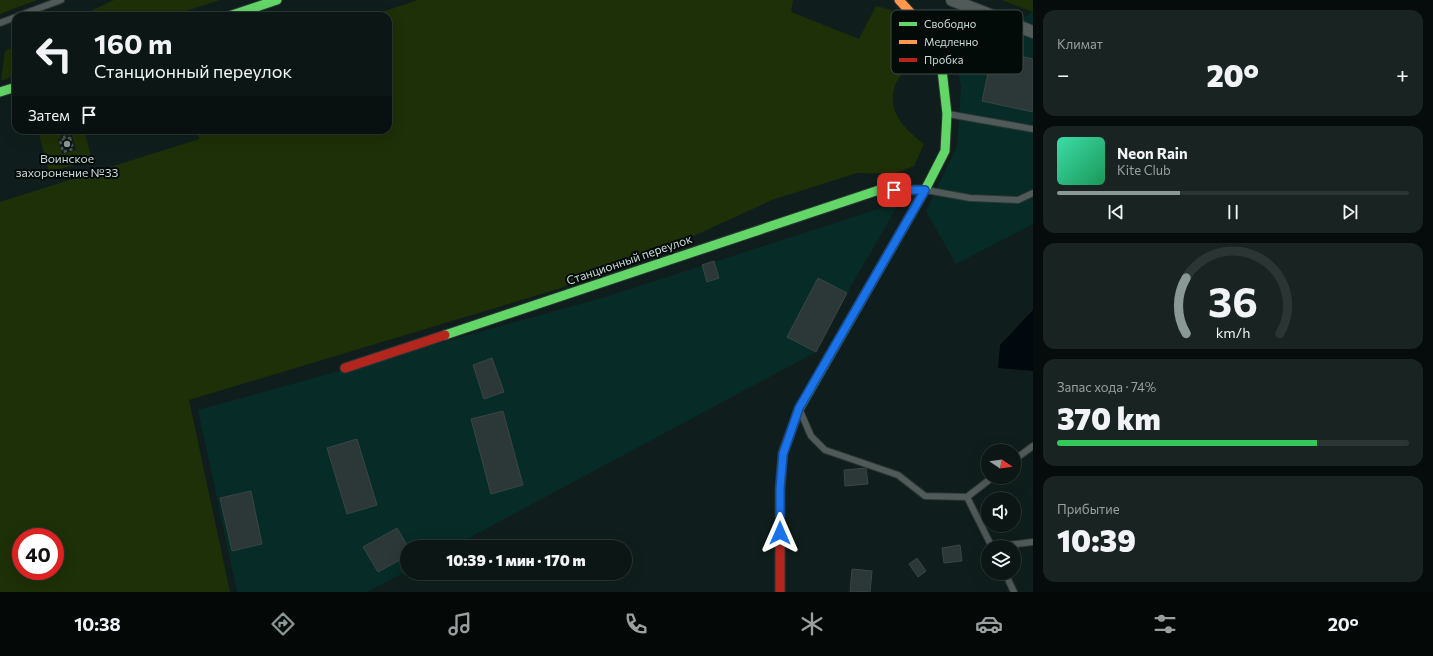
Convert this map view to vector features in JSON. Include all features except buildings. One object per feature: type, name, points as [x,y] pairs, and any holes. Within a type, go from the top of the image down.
[{"type":"street","points":[[241,12],[277,0]]},
{"type":"street","points":[[899,0],[908,10]]},
{"type":"street","points":[[952,0],[977,10]]},
{"type":"street","points":[[1023,28],[1033,32]]},
{"type":"street","points":[[780,592],[780,489],[783,454],[799,408],[925,190],[945,151],[947,114],[943,74]]},
{"type":"street","points":[[0,92],[12,88]]},
{"type":"street","name":"Станционный переулок","points":[[344,368],[879,190],[925,190]]},
{"type":"lane","points":[[28,12],[61,0]]},
{"type":"lane","points":[[0,23],[12,18]]},
{"type":"lane","points":[[947,114],[1033,129]]},
{"type":"lane","points":[[925,190],[970,198],[1018,200],[1033,193]]},
{"type":"lane","points":[[799,408],[811,436],[825,450],[898,475],[925,496],[967,497],[984,484]]},
{"type":"lane","points":[[1021,455],[1033,446]]},
{"type":"lane","points":[[967,497],[988,540]]},
{"type":"lane","points":[[1021,543],[1033,542]]},
{"type":"lane","points":[[1008,580],[1014,592]]},
{"type":"path","points":[[63,134],[65,139]]},
{"type":"path","points":[[70,138],[73,149],[63,152],[60,140],[65,139],[70,138]]},
{"type":"shaded area","points":[[1033,11],[1033,224],[956,264],[926,211],[957,146],[961,87],[958,74],[1023,74],[1023,19]]},
{"type":"shaded area","points":[[900,202],[847,293],[816,352],[465,540],[400,540],[400,575],[367,592],[237,592],[198,410],[605,297]]},
{"type":"shaded area","points":[[1033,310],[1033,371],[998,368],[1000,345]]},
{"type":"green space","points":[[0,0],[37,0],[0,14]]},
{"type":"green space","points":[[114,0],[220,0],[182,12],[88,12]]},
{"type":"green space","points":[[418,0],[793,0],[791,12],[859,39],[876,6],[891,10],[891,74],[903,74],[895,85],[893,104],[895,112],[904,126],[924,144],[914,166],[894,174],[857,173],[772,200],[665,249],[558,289],[189,400],[230,592],[0,592],[0,202],[199,139],[198,134],[392,134],[392,12],[382,12]]},
{"type":"green space","points":[[1002,0],[1033,0],[1033,12]]},
{"type":"green space","points":[[12,48],[12,77],[1,81],[5,51]]},
{"type":"green space","points":[[39,134],[60,134],[61,138],[58,139],[62,154],[76,150],[72,135],[67,136],[66,134],[85,134],[92,160],[49,172]]},
{"type":"traffic: fast","points":[[241,12],[277,0]]},
{"type":"traffic: fast","points":[[799,409],[925,190],[945,151],[947,114],[942,74]]},
{"type":"traffic: fast","points":[[0,92],[12,88]]},
{"type":"traffic: fast","points":[[445,335],[879,190],[925,190]]},
{"type":"traffic: slow","points":[[899,0],[908,10]]},
{"type":"traffic: jam","points":[[345,368],[445,335]]},
{"type":"traffic: jam","points":[[780,592],[780,489],[783,453],[799,409]]},
{"type":"place","name":"Воинское захоронение №33","points":[[67,144]]},
{"type":"route","points":[[780,533],[780,489],[783,454],[799,408],[925,190],[894,190]]}]
